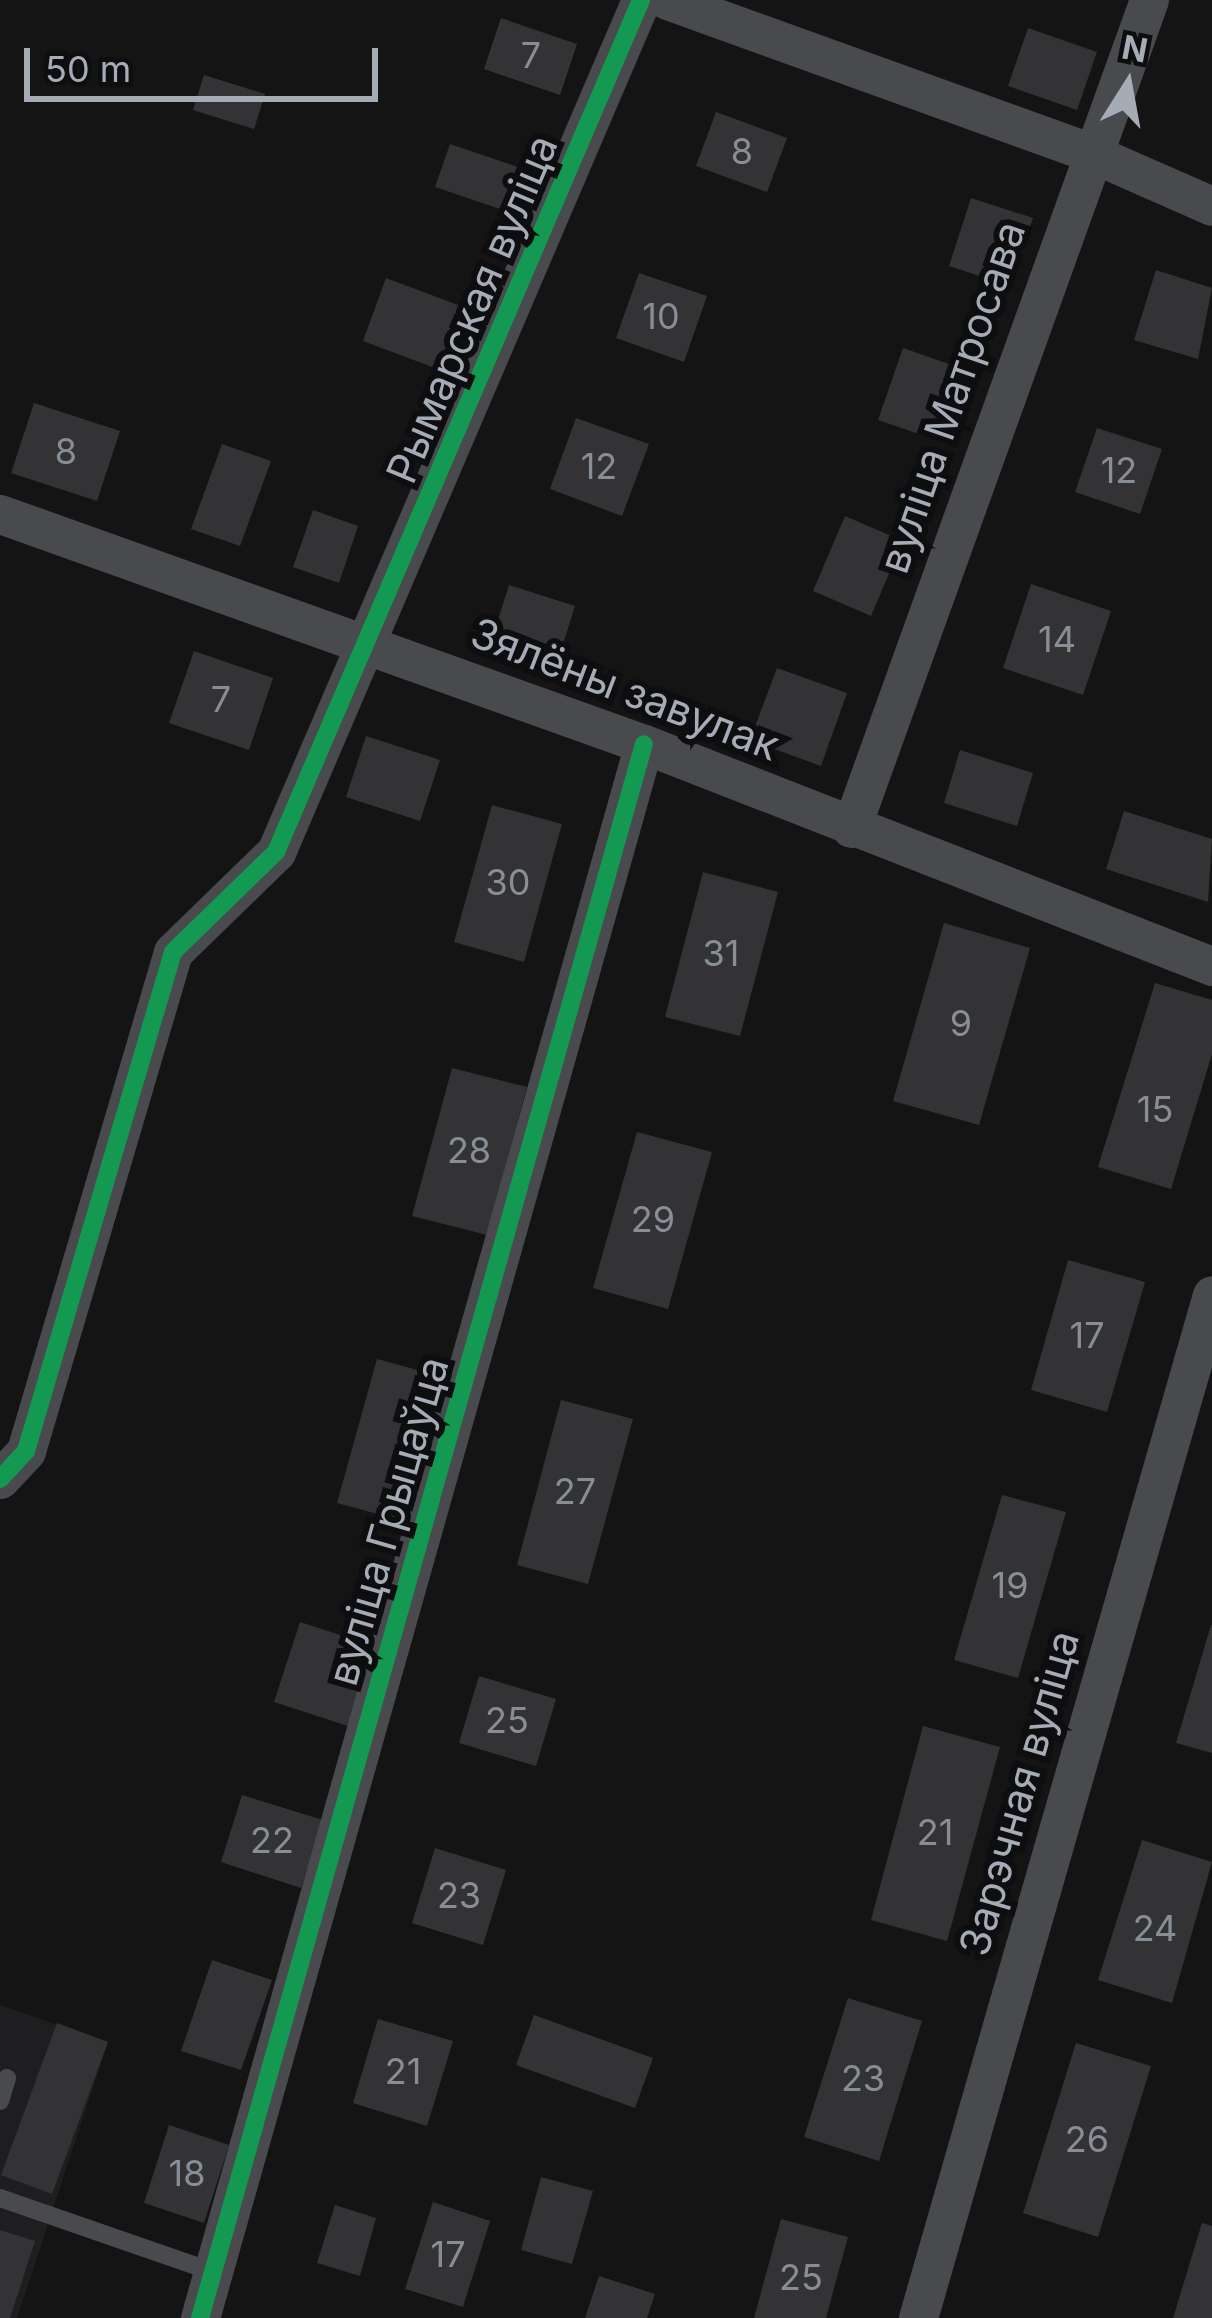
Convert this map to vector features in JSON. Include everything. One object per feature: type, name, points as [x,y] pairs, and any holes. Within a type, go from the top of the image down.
[{"type":"street","name":"Рымарская вуліца","points":[[0,1479],[26,1451],[173,952],[276,852],[369,645],[641,0]]},
{"type":"street","points":[[668,0],[1090,152],[1212,206]]},
{"type":"street","name":"вуліца Матросава","points":[[851,828],[1090,152],[1149,0]]},
{"type":"street","name":"Зялёны завулак","points":[[0,514],[644,743],[1212,966]]},
{"type":"street","name":"вуліца Грыцаўца","points":[[204,2317],[644,743]]},
{"type":"street","name":"Зарэчная вуліца","points":[[919,2318],[1212,1295]]},
{"type":"lane","points":[[0,2101],[7,2078]]},
{"type":"lane","points":[[0,2198],[214,2272]]},
{"type":"shaded area","points":[[0,2005],[108,2042],[17,2318],[0,2318]]},
{"type":"building","points":[[501,18],[577,44],[560,95],[484,69]]},
{"type":"building","points":[[1028,28],[1097,52],[1077,110],[1008,86]]},
{"type":"building","points":[[204,75],[265,94],[254,129],[193,110]]},
{"type":"building","points":[[716,112],[787,138],[767,192],[696,166]]},
{"type":"building","points":[[450,144],[518,167],[503,210],[435,187]]},
{"type":"building","points":[[971,198],[1033,218],[1010,286],[949,266]]},
{"type":"building","points":[[1156,270],[1212,288],[1198,359],[1134,340]]},
{"type":"building","points":[[639,273],[707,296],[684,362],[616,338]]},
{"type":"building","points":[[386,278],[466,308],[443,371],[363,341]]},
{"type":"building","points":[[903,348],[975,373],[951,445],[878,420]]},
{"type":"building","points":[[34,403],[120,431],[97,501],[11,473]]},
{"type":"building","points":[[576,418],[649,444],[622,516],[550,489]]},
{"type":"building","points":[[1097,428],[1162,449],[1140,514],[1075,492]]},
{"type":"building","points":[[222,444],[271,461],[240,546],[191,529]]},
{"type":"building","points":[[313,510],[358,526],[339,583],[293,567]]},
{"type":"building","points":[[845,516],[903,541],[871,616],[813,591]]},
{"type":"building","points":[[1031,584],[1111,611],[1083,695],[1003,668]]},
{"type":"building","points":[[509,585],[575,606],[557,663],[491,642]]},
{"type":"building","points":[[194,651],[273,678],[249,750],[169,723]]},
{"type":"building","points":[[777,668],[847,693],[821,766],[750,740]]},
{"type":"building","points":[[366,736],[440,760],[420,821],[346,797]]},
{"type":"building","points":[[960,750],[1033,773],[1017,826],[944,803]]},
{"type":"building","points":[[492,805],[562,824],[524,962],[454,942]]},
{"type":"building","points":[[1124,811],[1212,839],[1208,902],[1106,869]]},
{"type":"building","points":[[703,872],[778,892],[740,1036],[665,1017]]},
{"type":"building","points":[[944,923],[1030,948],[979,1125],[893,1101]]},
{"type":"building","points":[[1155,983],[1212,1000],[1212,1054],[1171,1189],[1098,1167]]},
{"type":"building","points":[[452,1068],[527,1087],[487,1235],[412,1216]]},
{"type":"building","points":[[637,1132],[712,1152],[668,1309],[593,1288]]},
{"type":"building","points":[[1068,1260],[1145,1282],[1107,1412],[1031,1390]]},
{"type":"building","points":[[377,1359],[447,1378],[407,1522],[337,1503]]},
{"type":"building","points":[[561,1400],[633,1419],[588,1584],[517,1565]]},
{"type":"building","points":[[1002,1495],[1066,1512],[1018,1678],[954,1660]]},
{"type":"building","points":[[300,1622],[377,1647],[351,1727],[274,1702]]},
{"type":"building","points":[[1212,1625],[1212,1753],[1176,1743]]},
{"type":"building","points":[[479,1676],[556,1699],[536,1766],[459,1743]]},
{"type":"building","points":[[923,1726],[1000,1747],[947,1941],[871,1920]]},
{"type":"building","points":[[242,1795],[323,1820],[301,1888],[221,1862]]},
{"type":"building","points":[[1142,1840],[1212,1862],[1172,2003],[1098,1980]]},
{"type":"building","points":[[435,1848],[506,1870],[483,1945],[412,1923]]},
{"type":"building","points":[[212,1960],[272,1980],[241,2070],[181,2051]]},
{"type":"building","points":[[848,1998],[922,2021],[879,2161],[804,2137]]},
{"type":"building","points":[[534,2015],[653,2058],[635,2108],[516,2065]]},
{"type":"building","points":[[378,2019],[453,2041],[427,2126],[353,2103]]},
{"type":"building","points":[[57,2023],[108,2042],[52,2194],[1,2175]]},
{"type":"building","points":[[1076,2043],[1151,2066],[1098,2237],[1023,2213]]},
{"type":"building","points":[[169,2125],[229,2145],[204,2223],[144,2203]]},
{"type":"building","points":[[541,2177],[593,2191],[572,2264],[521,2250]]},
{"type":"building","points":[[433,2202],[490,2221],[463,2307],[405,2289]]},
{"type":"building","points":[[335,2205],[376,2218],[360,2276],[317,2263]]},
{"type":"building","points":[[781,2219],[848,2237],[826,2318],[754,2318]]},
{"type":"building","points":[[1202,2223],[1212,2226],[1212,2318],[1173,2318]]},
{"type":"building","points":[[0,2230],[35,2241],[10,2318],[0,2318]]},
{"type":"building","points":[[599,2276],[655,2294],[647,2318],[585,2318]]},
{"type":"cycle path","points":[[0,1479],[26,1451],[173,952],[276,852],[641,0]]},
{"type":"cycle path","points":[[200,2318],[644,744]]}]
